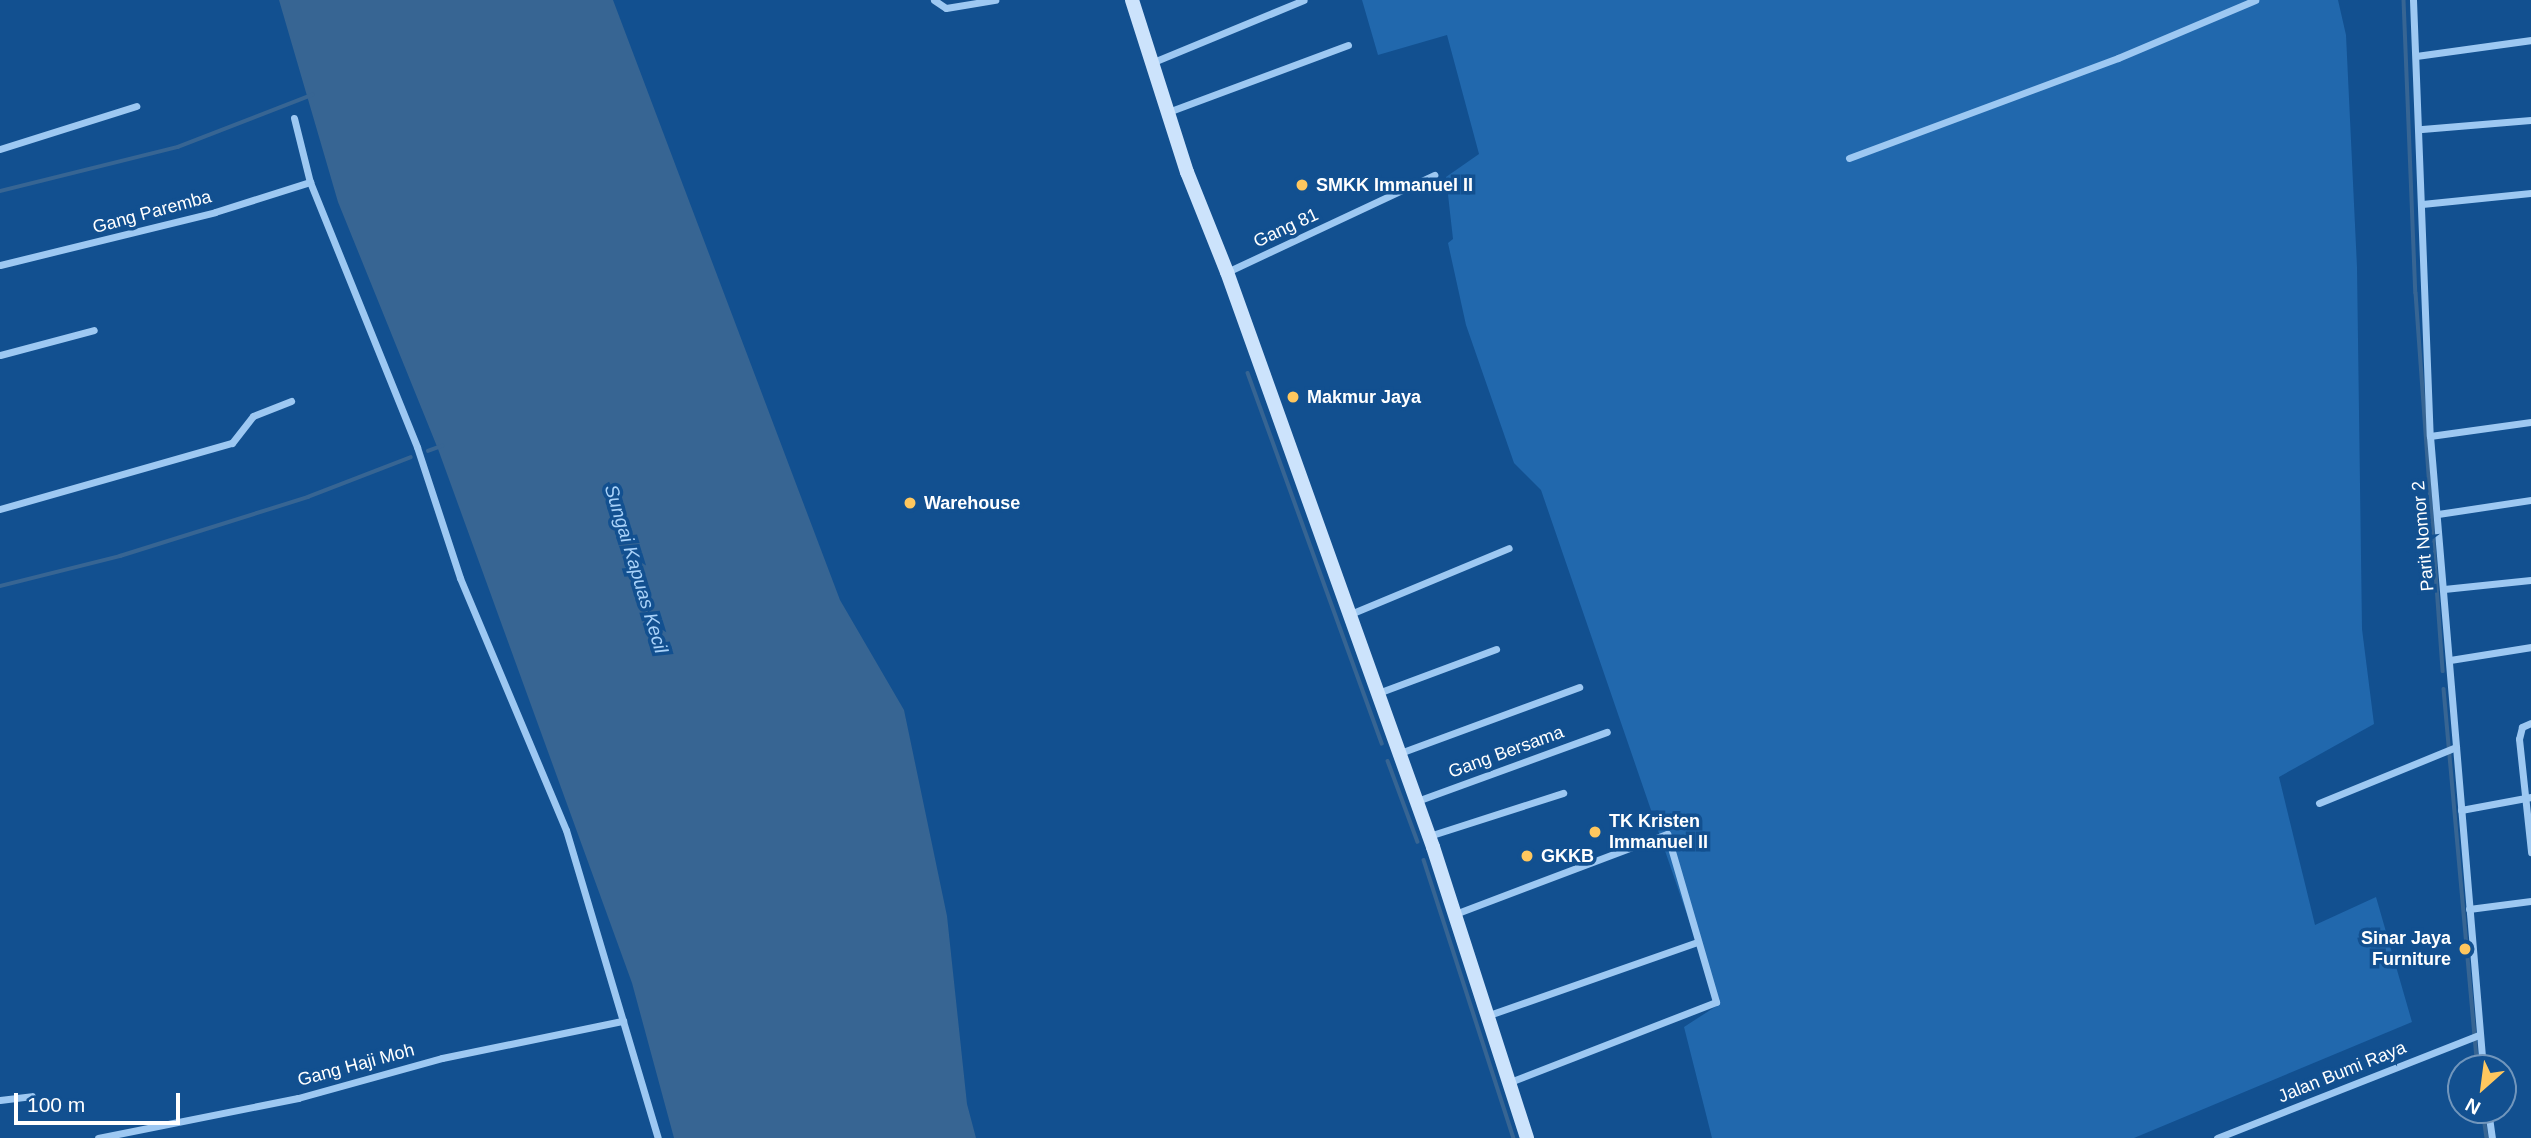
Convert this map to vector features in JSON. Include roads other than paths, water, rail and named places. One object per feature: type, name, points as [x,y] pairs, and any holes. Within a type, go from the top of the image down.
[{"type":"main road","points":[[1132,0],[1167,112],[1227,272],[1397,754],[1429,836],[1527,1138]]},
{"type":"street","points":[[934,0],[946,8],[995,0]]},
{"type":"street","points":[[1150,63],[1304,0]]},
{"type":"street","points":[[1849,158],[2119,58],[2255,0]]},
{"type":"street","name":"Parit Nomor 2","points":[[2413,0],[2421,129],[2430,436],[2481,1054]]},
{"type":"street","points":[[2416,56],[2531,40]]},
{"type":"street","points":[[1167,112],[1348,45]]},
{"type":"street","points":[[0,149],[136,106]]},
{"type":"street","points":[[294,118],[310,182],[417,447],[460,579],[566,830],[658,1138]]},
{"type":"street","points":[[2421,129],[2531,120]]},
{"type":"street","name":"Gang 81","points":[[1227,272],[1434,175]]},
{"type":"street","name":"Gang Paremba","points":[[0,265],[203,215],[310,182]]},
{"type":"street","points":[[2422,204],[2531,192]]},
{"type":"street","points":[[0,355],[94,330]]},
{"type":"street","points":[[0,509],[232,443],[253,416],[292,401]]},
{"type":"street","points":[[2430,436],[2531,422]]},
{"type":"street","points":[[2438,514],[2531,500]]},
{"type":"street","points":[[1348,616],[1509,548]]},
{"type":"street","points":[[2444,589],[2531,580]]},
{"type":"street","points":[[2450,660],[2531,648]]},
{"type":"street","points":[[1376,694],[1496,649]]},
{"type":"street","points":[[1397,754],[1579,687]]},
{"type":"street","points":[[2531,723],[2519,733],[2528,797],[2531,852]]},
{"type":"street","name":"Gang Bersama","points":[[1415,802],[1607,732]]},
{"type":"street","points":[[2319,803],[2456,747]]},
{"type":"street","points":[[1429,836],[1563,793]]},
{"type":"street","points":[[2461,810],[2528,797]]},
{"type":"street","points":[[1454,915],[1667,834],[1716,1002],[1510,1082]]},
{"type":"street","points":[[2469,909],[2531,901]]},
{"type":"street","points":[[1489,1015],[1697,942]]},
{"type":"street","name":"Gang Haji Moh","points":[[97,1138],[298,1098],[442,1058],[623,1021]]},
{"type":"street","name":"Jalan Bumi Raya","points":[[2217,1138],[2479,1035]]},
{"type":"street","points":[[0,1100],[32,1096]]},
{"type":"water","name":"Sungai Kapuas Kecil","points":[[279,0],[613,0],[840,600],[904,710],[947,916],[967,1104],[976,1138],[674,1138],[632,983],[438,449],[338,202]]},
{"type":"waterway","points":[[2404,0],[2416,293],[2443,671]]},
{"type":"waterway","points":[[0,191],[178,147],[312,95]]},
{"type":"waterway","points":[[1248,373],[1382,744]]},
{"type":"waterway","points":[[428,451],[442,446]]},
{"type":"waterway","points":[[0,586],[120,556],[308,497],[411,457]]},
{"type":"waterway","points":[[2444,689],[2477,1054]]},
{"type":"waterway","points":[[1388,761],[1418,842]]},
{"type":"waterway","points":[[1424,860],[1514,1138]]},
{"type":"waterway","points":[[2485,1124],[2487,1138]]},
{"type":"place","name":"SMKK Immanuel II","points":[[1302,185]]},
{"type":"place","name":"Makmur Jaya","points":[[1293,397]]},
{"type":"place","name":"Warehouse","points":[[910,503]]},
{"type":"place","name":"TK Kristen Immanuel II","points":[[1595,832]]},
{"type":"place","name":"GKKB","points":[[1527,856]]},
{"type":"place","name":"Sinar Jaya Furniture","points":[[2465,949]]}]
